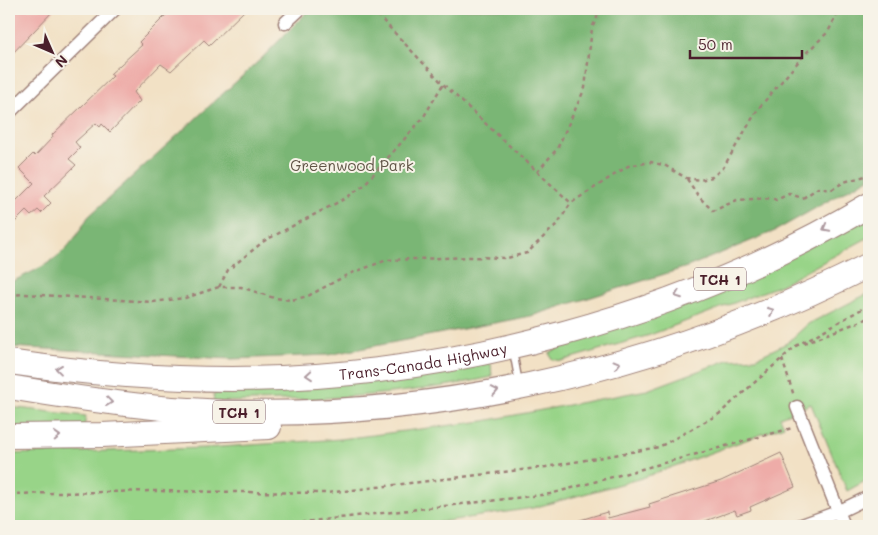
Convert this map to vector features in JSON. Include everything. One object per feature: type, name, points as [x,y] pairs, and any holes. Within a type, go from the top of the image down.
[{"type":"highway","name":"Trans-Canada Highway","points":[[9,362],[114,375],[234,379],[321,374],[406,365],[512,346],[614,318],[714,281],[815,234],[869,205]]},
{"type":"highway","name":"TCH 1","points":[[9,387],[113,403],[233,412],[352,409],[470,396],[626,362],[718,332],[782,307],[869,265]]},
{"type":"highway","points":[[9,436],[102,435],[291,425],[358,416],[470,396]]},
{"type":"street","points":[[9,113],[115,9]]},
{"type":"street","points":[[285,23],[300,9]]},
{"type":"street","points":[[797,407],[844,526]]},
{"type":"street","points":[[799,526],[838,512],[869,497]]},
{"type":"lane","points":[[512,346],[520,386]]},
{"type":"path","points":[[372,9],[443,84],[571,203]]},
{"type":"path","points":[[537,172],[557,148],[585,88],[592,28],[601,9]]},
{"type":"path","points":[[9,295],[24,294],[153,302],[185,298],[219,287],[240,287],[274,298],[292,300],[308,296],[350,274],[387,260],[471,257],[508,258],[527,253],[558,224],[571,203],[628,166],[650,162],[666,166],[686,178],[700,180],[712,177],[723,168],[758,109],[804,55],[828,32],[840,9]]},
{"type":"path","points":[[219,287],[228,270],[264,241],[346,198],[363,186],[422,118],[443,84]]},
{"type":"path","points":[[686,178],[698,197],[713,211],[737,200],[772,198],[776,200],[789,194],[804,198],[818,188],[831,190],[844,182],[869,175]]},
{"type":"path","points":[[9,494],[154,491],[327,493],[546,467],[659,447],[719,414],[796,346],[869,305]]},
{"type":"path","points":[[796,346],[869,318]]},
{"type":"path","points":[[782,359],[797,407]]},
{"type":"path","points":[[269,526],[550,494],[804,425]]},
{"type":"green space","name":"Greenwood Park","points":[[310,9],[869,9],[869,178],[775,231],[687,267],[531,316],[328,355],[232,359],[9,347],[9,283],[46,265],[63,251],[72,242],[88,217],[262,58]]},
{"type":"green space","points":[[869,216],[869,237],[781,285],[650,335],[561,361],[552,359],[549,353],[563,346],[717,289]]},
{"type":"green space","points":[[869,293],[869,479],[847,491],[811,404],[780,417],[784,426],[642,478],[533,508],[414,526],[9,526],[9,454],[205,448],[341,439],[484,421],[647,390],[728,360],[756,358],[787,343],[808,324]]},
{"type":"green space","points":[[485,358],[491,364],[492,377],[458,384],[353,396],[213,402],[215,388]]},
{"type":"green space","points":[[9,407],[86,416],[84,429],[9,428]]},
{"type":"building","points":[[15,9],[55,9],[9,57],[9,15]]},
{"type":"building","points":[[172,9],[246,9],[209,45],[204,40],[171,71],[161,64],[134,92],[140,101],[110,132],[102,124],[100,127],[96,123],[75,142],[80,148],[69,159],[76,165],[44,196],[51,203],[41,213],[38,210],[31,216],[26,211],[9,228],[9,197],[14,203],[34,183],[19,168],[33,154],[35,156],[53,137],[52,135],[113,76],[110,74],[142,45],[139,42]]},
{"type":"building","points":[[781,453],[795,487],[750,507],[751,510],[737,515],[735,510],[692,526],[571,526],[570,523],[607,512],[608,518],[650,507],[649,504],[721,481]]}]
